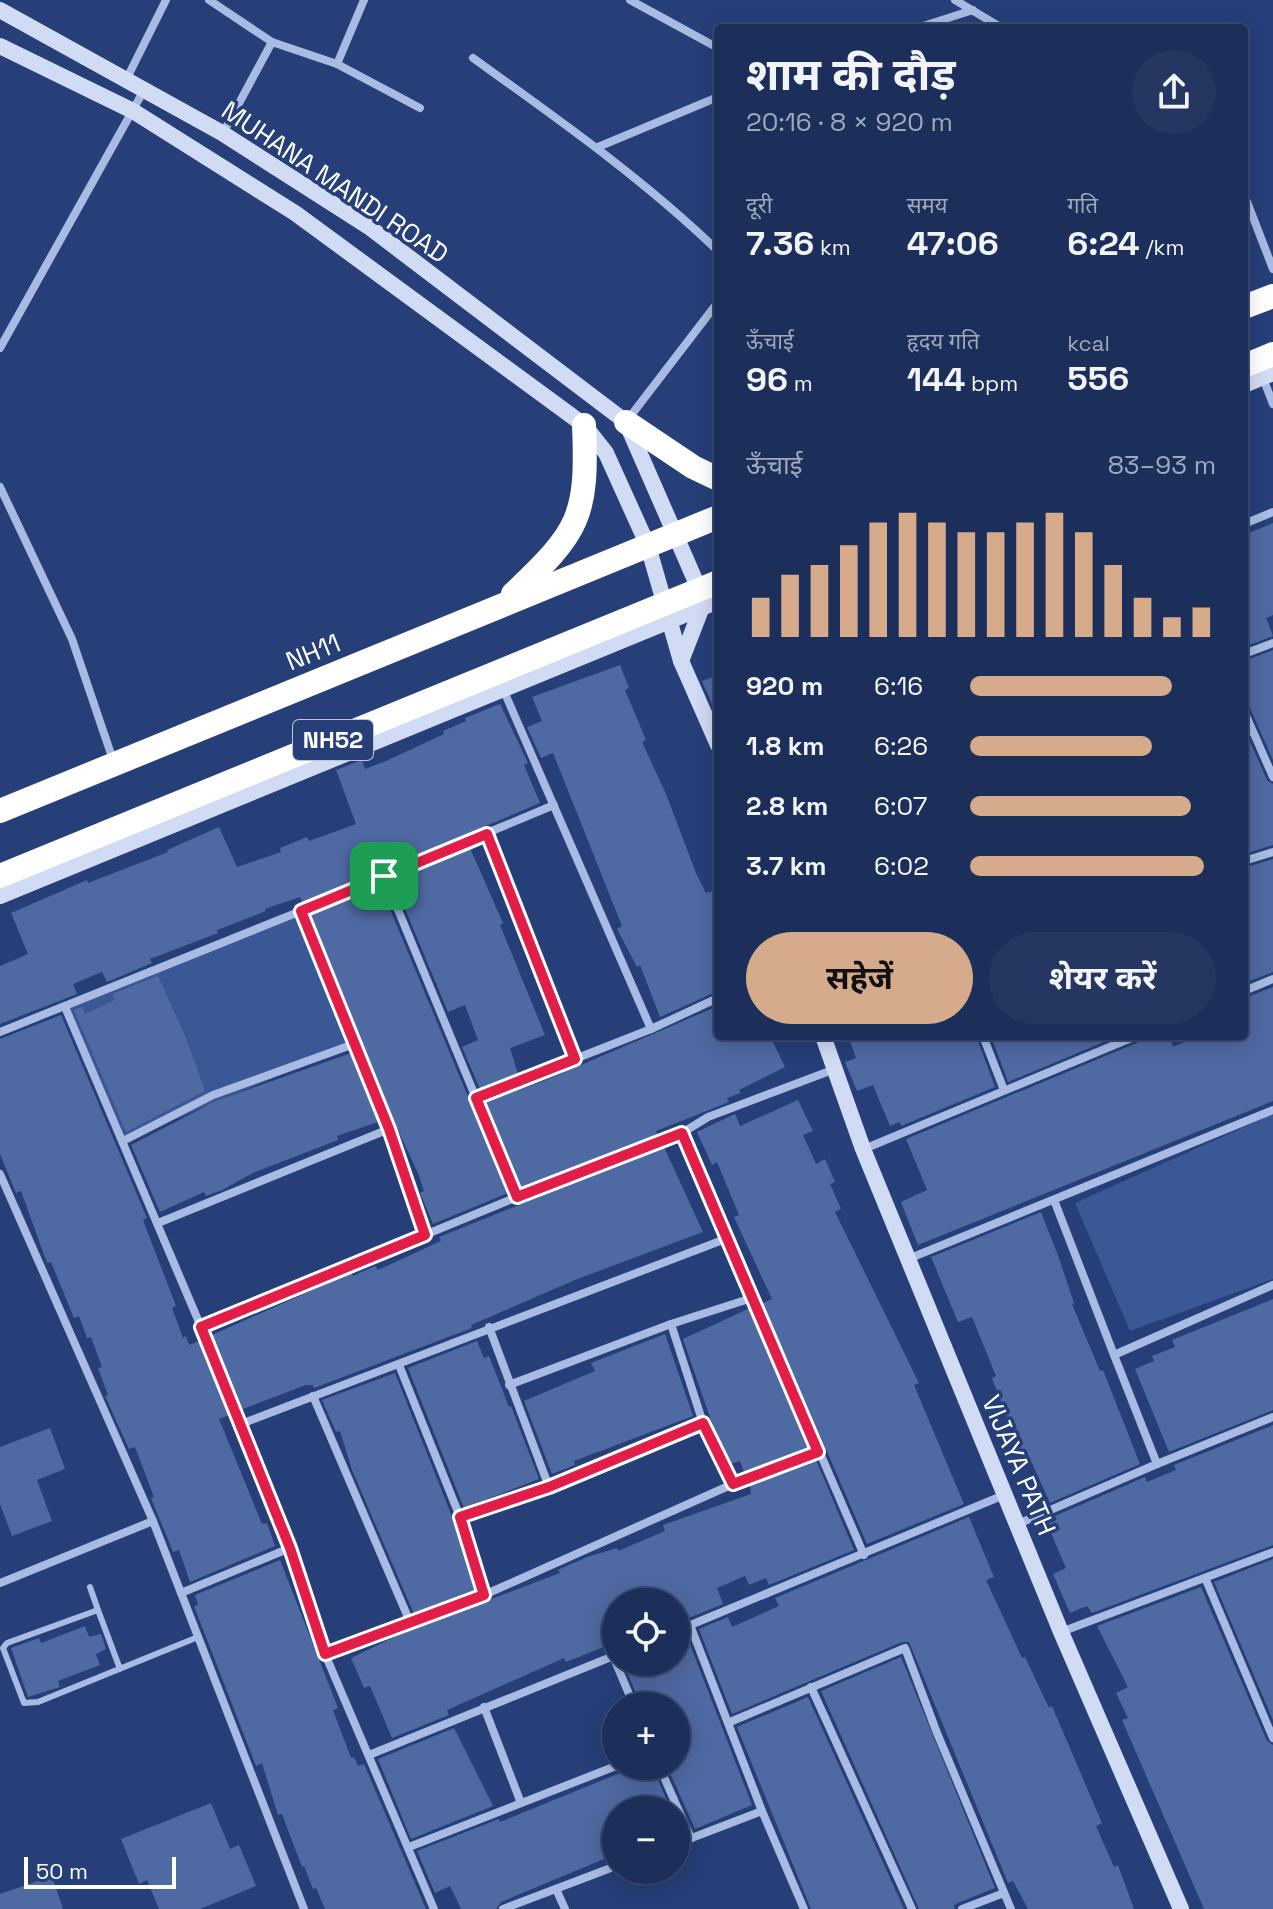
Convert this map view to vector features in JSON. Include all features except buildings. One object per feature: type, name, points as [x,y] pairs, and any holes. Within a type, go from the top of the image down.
[{"type":"highway","points":[[1248,305],[1273,296]]},
{"type":"highway","points":[[1260,372],[1273,354]]},
{"type":"highway","points":[[626,422],[693,467],[714,477]]},
{"type":"highway","points":[[503,604],[561,548],[578,518],[586,477],[584,425]]},
{"type":"highway","name":"NH52","points":[[648,546],[714,519]]},
{"type":"highway","name":"NH11","points":[[0,811],[648,546]]},
{"type":"highway","name":"NH52","points":[[0,876],[709,595]]},
{"type":"street","points":[[126,80],[166,0]]},
{"type":"street","points":[[209,0],[272,42],[337,64],[420,108]]},
{"type":"street","points":[[337,64],[364,0]]},
{"type":"street","points":[[630,0],[648,4],[714,45]]},
{"type":"street","points":[[955,0],[996,24]]},
{"type":"street","name":"MUHANA MANDI ROAD","points":[[0,10],[222,133],[369,227],[626,422]]},
{"type":"street","points":[[929,24],[973,10]]},
{"type":"street","points":[[222,133],[272,42]]},
{"type":"street","points":[[0,46],[133,111],[295,213],[584,425],[606,453],[648,546],[681,661],[714,736]]},
{"type":"street","points":[[473,58],[598,147],[678,212],[714,247]]},
{"type":"street","points":[[0,348],[144,90]]},
{"type":"street","points":[[598,147],[714,99]]},
{"type":"street","points":[[1248,204],[1273,269]]},
{"type":"street","points":[[681,661],[709,595],[675,534],[626,422],[714,307]]},
{"type":"street","points":[[1260,372],[1273,404]]},
{"type":"street","points":[[0,487],[72,639],[114,764]]},
{"type":"street","points":[[1248,522],[1273,512]]},
{"type":"street","points":[[0,896],[503,688],[667,612]]},
{"type":"street","points":[[1248,652],[1273,643]]},
{"type":"street","points":[[503,688],[651,1029]]},
{"type":"street","points":[[1248,720],[1273,777]]},
{"type":"street","points":[[0,1032],[554,805]]},
{"type":"street","points":[[487,834],[575,1059]]},
{"type":"street","points":[[1248,860],[1273,852]]},
{"type":"street","points":[[384,876],[517,1197]]},
{"type":"street","points":[[301,911],[389,1129],[425,1235]]},
{"type":"street","points":[[1248,989],[1273,979]]},
{"type":"street","points":[[476,1098],[651,1029],[714,1000]]},
{"type":"street","points":[[65,1007],[241,1424],[290,1548],[325,1654],[434,1909]]},
{"type":"street","name":"VIJAYA PATH","points":[[824,1040],[863,1149],[1061,1632],[1181,1909]]},
{"type":"street","points":[[985,1040],[1004,1090]]},
{"type":"street","points":[[863,1149],[1126,1040]]},
{"type":"street","points":[[123,1141],[213,1095],[354,1044]]},
{"type":"street","points":[[201,1327],[682,1133],[708,1117],[835,1069]]},
{"type":"street","points":[[908,1259],[1273,1110]]},
{"type":"street","points":[[158,1223],[389,1129]]},
{"type":"street","points":[[682,1133],[864,1555]]},
{"type":"street","points":[[0,1174],[153,1521],[304,1909]]},
{"type":"street","points":[[1054,1200],[1157,1464]]},
{"type":"street","points":[[241,1424],[728,1238]]},
{"type":"street","points":[[1114,1355],[1273,1285]]},
{"type":"street","points":[[509,1385],[671,1324],[755,1297]]},
{"type":"street","points":[[671,1324],[703,1423],[733,1484]]},
{"type":"street","points":[[489,1327],[549,1487]]},
{"type":"street","points":[[399,1365],[460,1517],[484,1595]]},
{"type":"street","points":[[313,1396],[410,1622]]},
{"type":"street","points":[[1018,1524],[1273,1417]]},
{"type":"street","points":[[460,1517],[549,1487],[703,1423]]},
{"type":"street","points":[[325,1654],[484,1595],[733,1484],[818,1452]]},
{"type":"street","points":[[804,1909],[762,1811],[690,1625],[1005,1494]]},
{"type":"street","points":[[0,1583],[153,1521]]},
{"type":"street","points":[[181,1593],[290,1548]]},
{"type":"street","points":[[1061,1632],[1206,1580],[1273,1552]]},
{"type":"street","points":[[1206,1580],[1273,1738]]},
{"type":"street","points":[[730,1722],[905,1648],[1011,1909]]},
{"type":"street","points":[[369,1755],[602,1661]]},
{"type":"street","points":[[811,1687],[912,1909]]},
{"type":"street","points":[[484,1707],[521,1803]]},
{"type":"street","points":[[409,1847],[602,1771]]},
{"type":"street","points":[[665,1780],[691,1838],[762,1811]]},
{"type":"street","points":[[503,1909],[602,1871]]},
{"type":"street","points":[[556,1889],[565,1909]]},
{"type":"street","points":[[962,1909],[1004,1893]]},
{"type":"lane","points":[[90,1587],[120,1669]]},
{"type":"lane","points":[[98,1610],[7,1643],[3,1648],[24,1703],[30,1704],[198,1637]]},
{"type":"shaded area","points":[[301,911],[354,1044],[123,1141],[65,1007]]},
{"type":"shaded area","points":[[1273,1114],[1273,1279],[1130,1331],[1075,1203]]},
{"type":"route","points":[[487,834],[575,1059],[476,1098],[517,1197],[682,1133],[755,1297],[818,1452],[733,1484],[703,1423],[549,1487],[460,1517],[484,1595],[325,1654],[290,1548],[201,1327],[425,1235],[389,1129],[301,911],[384,876],[487,834]]}]
